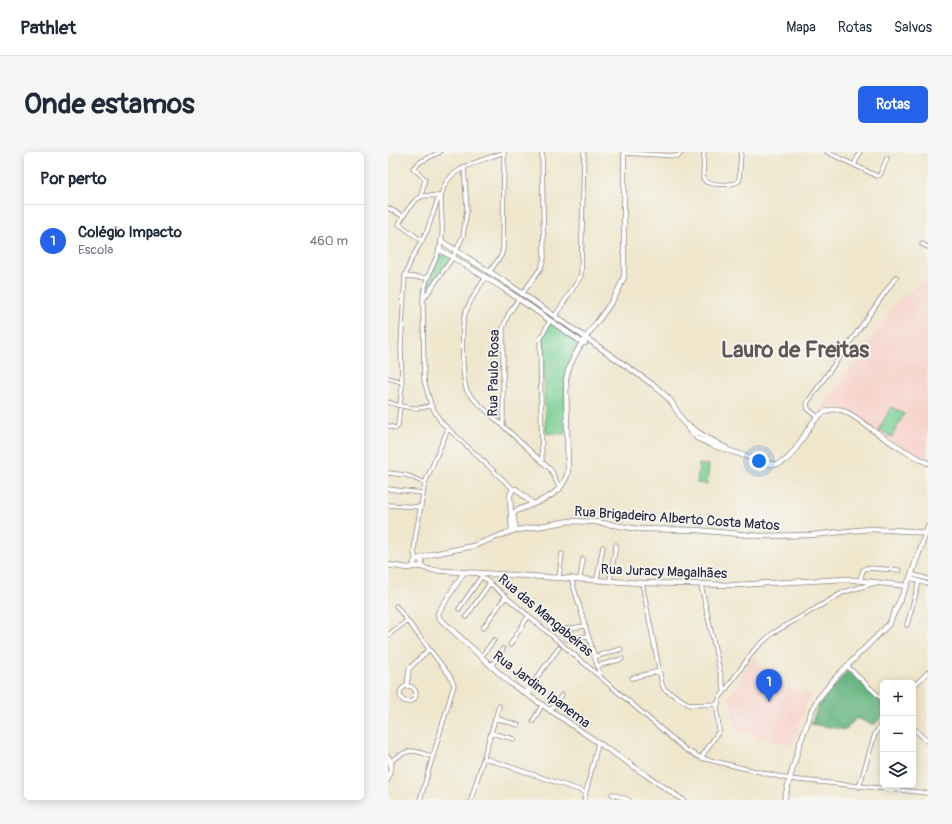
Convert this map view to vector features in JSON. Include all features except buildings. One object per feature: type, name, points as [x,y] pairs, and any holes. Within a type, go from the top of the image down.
[{"type":"street","points":[[422,241],[408,229],[400,226],[403,216],[421,197],[425,179],[413,168],[420,162],[440,152]]},
{"type":"street","points":[[388,426],[396,428],[398,426],[401,406],[401,346],[405,276],[411,260],[422,241],[440,196],[450,178],[464,166],[504,152],[503,249],[501,256],[490,271]]},
{"type":"street","points":[[522,294],[541,268],[544,258],[542,152]]},
{"type":"street","points":[[555,316],[581,276],[584,152]]},
{"type":"street","points":[[514,530],[513,513],[560,490],[566,481],[568,472],[566,380],[568,371],[583,343],[616,296],[624,277],[624,152],[678,156],[682,152]]},
{"type":"street","points":[[704,152],[703,178],[706,182],[719,184],[735,183],[739,181],[741,152]]},
{"type":"street","points":[[854,165],[860,152]]},
{"type":"street","points":[[829,153],[878,176],[887,158]]},
{"type":"street","points":[[423,300],[453,257],[463,236],[467,221],[464,166]]},
{"type":"street","points":[[421,197],[440,196]]},
{"type":"street","points":[[440,196],[441,241],[428,278],[423,300],[424,380],[431,405],[448,429],[513,488],[533,504]]},
{"type":"street","points":[[388,208],[403,216]]},
{"type":"street","points":[[441,241],[490,271],[664,393],[670,400],[677,413],[699,436],[708,441],[731,451],[770,464],[780,465],[790,457],[818,417],[831,410],[843,411],[902,450],[928,463]]},
{"type":"street","points":[[922,244],[928,247]]},
{"type":"street","points":[[439,249],[503,288],[549,322],[583,343],[591,342]]},
{"type":"street","points":[[405,276],[428,278]]},
{"type":"street","points":[[486,277],[467,308],[464,318],[464,380],[471,396],[551,470],[560,490]]},
{"type":"street","points":[[818,417],[808,409],[807,403],[896,277]]},
{"type":"street","points":[[503,288],[507,283]]},
{"type":"street","name":"Rua Paulo Rosa","points":[[503,426],[503,328],[518,300]]},
{"type":"street","points":[[535,312],[538,306]]},
{"type":"street","points":[[542,462],[540,344],[541,338],[549,322]]},
{"type":"street","points":[[388,378],[402,382]]},
{"type":"street","points":[[388,402],[401,406],[422,408],[431,405]]},
{"type":"street","points":[[388,565],[408,568],[419,563],[414,553],[422,493],[448,429]]},
{"type":"street","points":[[388,473],[406,475],[425,483]]},
{"type":"street","points":[[513,488],[510,495],[514,530]]},
{"type":"street","points":[[388,489],[422,493]]},
{"type":"street","points":[[388,505],[419,507]]},
{"type":"street","name":"Rua Brigadeiro Alberto Costa Matos","points":[[419,563],[429,555],[473,546],[514,530],[579,521],[638,529],[697,530],[761,536],[812,535],[869,529],[909,531],[927,534]]},
{"type":"street","points":[[784,800],[789,779],[812,710],[818,699],[847,666],[889,624],[907,586],[927,534],[928,527]]},
{"type":"street","points":[[610,580],[616,545]]},
{"type":"street","points":[[597,580],[603,547]]},
{"type":"street","points":[[558,577],[562,554]]},
{"type":"street","points":[[580,578],[583,559]]},
{"type":"street","name":"Rua Juracy Magalhães","points":[[419,563],[430,570],[642,583],[700,585],[860,580],[907,586]]},
{"type":"street","points":[[860,580],[863,570],[866,568],[899,570]]},
{"type":"street","name":"Rua Jardim Ipanema","points":[[464,572],[438,615],[439,618],[491,666],[526,694],[683,800]]},
{"type":"street","points":[[459,609],[480,574]]},
{"type":"street","name":"Rua das Mangabeiras","points":[[480,574],[686,750],[701,758],[789,779],[928,793]]},
{"type":"street","points":[[911,576],[928,579],[927,584],[919,582],[911,576]]},
{"type":"street","name":"Rua das Mangabeiras","points":[[571,578],[600,675]]},
{"type":"street","points":[[466,617],[490,582]]},
{"type":"street","points":[[907,625],[919,582]]},
{"type":"street","points":[[642,583],[659,671],[664,689],[684,703],[696,706],[718,704]]},
{"type":"street","points":[[701,758],[719,731],[718,704],[724,690],[754,650],[773,633],[844,592],[875,583]]},
{"type":"street","points":[[700,585],[724,690]]},
{"type":"street","points":[[483,628],[506,596]]},
{"type":"street","points":[[396,606],[450,676],[454,685],[420,800]]},
{"type":"street","points":[[510,645],[530,616]]},
{"type":"street","points":[[388,635],[407,621]]},
{"type":"street","points":[[564,629],[585,626]]},
{"type":"street","points":[[566,639],[588,636]]},
{"type":"street","points":[[481,657],[494,640]]},
{"type":"street","points":[[526,694],[537,680],[538,675],[559,648]]},
{"type":"street","points":[[407,686],[409,669],[429,649]]},
{"type":"street","points":[[491,666],[503,649]]},
{"type":"street","points":[[594,657],[621,649]]},
{"type":"street","points":[[597,666],[622,659]]},
{"type":"street","points":[[847,666],[880,697]]},
{"type":"street","points":[[632,678],[659,671]]},
{"type":"street","points":[[916,684],[928,672]]},
{"type":"street","points":[[407,686],[413,688],[416,693],[414,699],[409,702],[403,700],[400,695],[402,689],[407,686]]},
{"type":"street","points":[[550,711],[562,695]]},
{"type":"street","points":[[533,721],[542,705]]},
{"type":"street","points":[[471,800],[499,706]]},
{"type":"street","points":[[495,718],[518,726]]},
{"type":"street","points":[[859,787],[875,734],[880,726]]},
{"type":"street","points":[[916,731],[928,742]]},
{"type":"street","points":[[491,732],[514,739]]},
{"type":"street","points":[[584,800],[598,744]]},
{"type":"street","points":[[390,759],[409,750],[417,750],[433,756]]},
{"type":"street","points":[[388,756],[391,767],[388,780]]},
{"type":"street","points":[[484,758],[586,792]]},
{"type":"street","points":[[612,794],[629,800]]},
{"type":"shaded area","points":[[928,277],[928,459],[905,450],[844,409],[832,406],[820,411],[899,299]]},
{"type":"shaded area","points":[[753,657],[785,687],[810,694],[792,745],[736,731],[729,697]]},
{"type":"green space","points":[[445,254],[451,257],[428,291],[426,286],[440,257]]},
{"type":"green space","points":[[549,321],[581,343],[567,369],[565,379],[565,434],[546,433],[543,347],[544,334]]},
{"type":"green space","points":[[891,407],[904,414],[892,437],[879,429]]},
{"type":"green space","points":[[699,464],[709,465],[707,484],[697,483]]},
{"type":"green space","points":[[848,670],[880,700],[880,719],[874,725],[856,718],[846,730],[811,724],[819,704]]},
{"type":"place","name":"Colégio Impacto","points":[[769,702]]},
{"type":"district","name":"Lauro de Freitas","points":[[795,349]]}]
